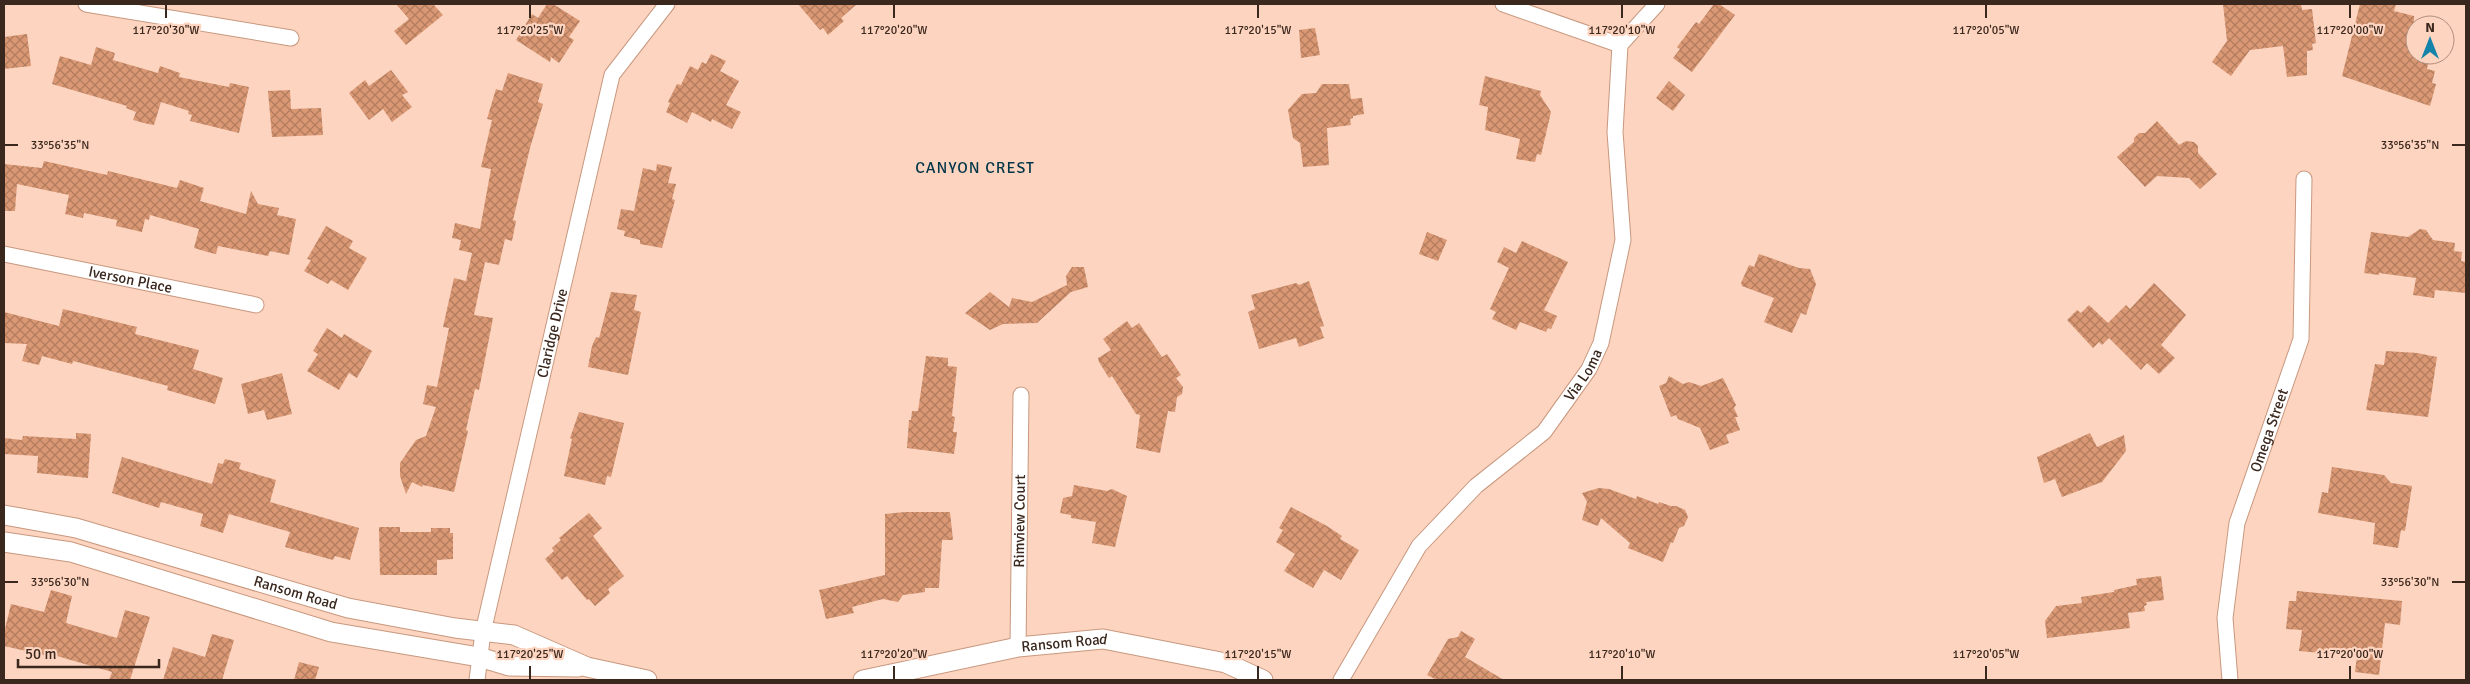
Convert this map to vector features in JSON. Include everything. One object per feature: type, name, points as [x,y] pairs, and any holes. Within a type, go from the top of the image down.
[{"type":"street","points":[[86,4],[291,38]]},
{"type":"street","name":"Claridge Drive","points":[[477,680],[483,632],[612,75],[667,4]]},
{"type":"street","points":[[1503,4],[1620,46],[1658,4]]},
{"type":"street","name":"Via Loma","points":[[1341,680],[1419,546],[1476,486],[1544,432],[1589,369],[1601,343],[1623,240],[1615,132],[1620,46]]},
{"type":"street","name":"Omega Street","points":[[2230,680],[2225,618],[2237,523],[2301,338],[2304,179]]},
{"type":"street","name":"Iverson Place","points":[[4,254],[256,305]]},
{"type":"street","name":"Rimview Court","points":[[1018,647],[1021,394]]},
{"type":"street","name":"Ransom Road","points":[[4,515],[76,528],[348,608],[455,628],[514,635],[587,667],[647,680]]},
{"type":"street","name":"Ransom Road","points":[[4,542],[71,552],[331,632],[479,657],[509,666],[587,667]]},
{"type":"street","name":"Ransom Road","points":[[863,680],[1018,647],[1103,640],[1226,663],[1263,680]]},
{"type":"building","points":[[396,4],[433,4],[443,15],[406,45],[394,31],[409,19]]},
{"type":"building","points":[[547,4],[553,4],[580,21],[569,37],[574,40],[559,63],[551,57],[550,62],[516,40],[532,14],[538,18]]},
{"type":"building","points":[[798,4],[857,4],[841,18],[844,21],[828,35],[823,28],[820,30]]},
{"type":"building","points":[[1714,4],[1719,4],[1735,15],[1692,72],[1673,58],[1680,49],[1677,47],[1696,22],[1699,24]]},
{"type":"building","points":[[2223,4],[2301,4],[2302,10],[2312,9],[2316,43],[2312,44],[2313,50],[2307,51],[2307,75],[2287,77],[2283,46],[2250,50],[2231,76],[2212,62],[2227,41]]},
{"type":"building","points":[[2360,4],[2396,4],[2394,11],[2410,15],[2405,15],[2405,65],[2428,65],[2427,69],[2435,71],[2432,83],[2436,84],[2430,106],[2342,76]]},
{"type":"building","points":[[1315,28],[1320,55],[1301,58],[1299,30]]},
{"type":"building","points":[[27,34],[31,66],[4,69],[4,37]]},
{"type":"building","points":[[96,47],[115,53],[113,60],[158,73],[160,66],[180,73],[179,77],[229,87],[230,83],[249,87],[239,133],[190,121],[192,115],[188,114],[189,111],[161,102],[154,125],[148,124],[133,120],[136,112],[126,108],[127,106],[52,84],[60,56],[91,65]]},
{"type":"building","points":[[711,54],[726,61],[720,71],[739,81],[726,105],[741,112],[732,129],[712,119],[711,122],[692,112],[687,123],[666,112],[670,103],[668,102],[677,84],[681,85],[690,66],[698,70],[702,62],[706,64]]},
{"type":"building","points":[[391,70],[408,92],[402,95],[412,107],[392,122],[383,109],[369,120],[349,93],[365,80],[369,86]]},
{"type":"building","points":[[508,73],[543,84],[538,102],[543,104],[530,148],[513,220],[516,221],[512,241],[505,239],[499,265],[485,262],[474,315],[493,318],[479,390],[475,389],[466,430],[468,431],[454,492],[423,485],[422,487],[412,482],[406,494],[400,476],[400,463],[416,440],[426,436],[436,407],[423,404],[427,385],[437,387],[449,328],[443,327],[454,278],[466,281],[472,253],[459,250],[461,240],[452,238],[455,223],[480,229],[491,169],[481,167],[492,120],[487,119],[496,89],[502,91]]},
{"type":"building","points":[[1485,76],[1541,91],[1540,95],[1551,112],[1541,155],[1537,154],[1535,162],[1516,159],[1520,139],[1485,130],[1488,107],[1479,105]]},
{"type":"building","points":[[1669,81],[1685,95],[1673,111],[1656,98]]},
{"type":"building","points":[[1322,84],[1349,84],[1351,99],[1362,98],[1364,114],[1353,116],[1350,119],[1351,125],[1327,128],[1329,165],[1303,167],[1300,143],[1293,138],[1288,110],[1302,94],[1316,93]]},
{"type":"building","points":[[290,90],[291,109],[321,108],[323,135],[272,137],[268,91]]},
{"type":"building","points":[[2157,121],[2179,145],[2186,141],[2194,142],[2198,146],[2198,153],[2217,174],[2200,189],[2189,178],[2157,176],[2145,187],[2117,157],[2134,142],[2134,138],[2139,133],[2145,133]]},
{"type":"building","points":[[44,161],[107,175],[108,171],[177,188],[180,180],[204,188],[200,201],[246,214],[251,191],[258,204],[279,208],[277,215],[296,219],[289,255],[270,251],[268,256],[218,246],[216,254],[211,253],[194,248],[199,229],[150,215],[149,220],[145,219],[142,232],[116,226],[117,220],[84,213],[83,218],[65,214],[69,195],[17,184],[15,211],[4,211],[4,164],[42,168]]},
{"type":"building","points":[[657,164],[672,167],[668,183],[676,184],[672,199],[675,200],[662,248],[640,244],[640,240],[624,236],[625,231],[617,229],[621,209],[634,211],[643,168],[656,171]]},
{"type":"building","points":[[326,226],[353,241],[349,248],[367,258],[348,290],[331,280],[328,284],[304,271],[311,260],[307,259]]},
{"type":"building","points":[[2420,229],[2426,230],[2433,240],[2455,243],[2454,251],[2462,252],[2461,261],[2466,262],[2466,293],[2435,290],[2434,298],[2413,295],[2416,278],[2364,273],[2371,232],[2408,237]]},
{"type":"building","points":[[1427,232],[1447,240],[1438,261],[1419,254]]},
{"type":"building","points":[[1522,241],[1568,262],[1544,310],[1557,316],[1551,329],[1548,328],[1546,332],[1520,322],[1516,330],[1492,319],[1496,312],[1490,309],[1509,268],[1497,262],[1504,247],[1516,253]]},
{"type":"building","points":[[1759,254],[1799,268],[1810,269],[1816,284],[1806,315],[1801,313],[1792,333],[1764,322],[1774,298],[1742,286],[1741,283],[1749,265],[1754,267]]},
{"type":"building","points":[[1072,267],[1084,267],[1088,287],[1071,292],[1037,323],[1003,324],[990,330],[965,313],[990,292],[1009,307],[1012,298],[1032,302],[1067,285],[1066,276]]},
{"type":"building","points":[[1309,281],[1324,326],[1320,327],[1324,338],[1299,347],[1296,338],[1259,349],[1248,312],[1255,309],[1251,295],[1296,283],[1299,285]]},
{"type":"building","points":[[2154,283],[2186,315],[2161,345],[2175,358],[2159,374],[2147,363],[2141,370],[2109,338],[2102,345],[2099,342],[2093,348],[2067,320],[2077,310],[2081,313],[2089,305],[2108,323],[2126,305],[2130,309]]},
{"type":"building","points":[[611,292],[637,295],[634,310],[641,312],[628,375],[588,367],[592,346],[596,337],[599,338]]},
{"type":"building","points":[[63,309],[137,327],[135,334],[199,350],[193,369],[223,378],[215,404],[167,390],[168,386],[73,361],[72,364],[42,356],[39,365],[22,361],[27,344],[4,343],[4,312],[59,326]]},
{"type":"building","points":[[1127,321],[1132,328],[1139,323],[1162,357],[1167,354],[1181,375],[1176,378],[1183,387],[1182,394],[1177,397],[1175,412],[1168,411],[1160,453],[1136,448],[1140,415],[1136,414],[1112,376],[1109,378],[1098,358],[1111,350],[1103,339]]},
{"type":"building","points":[[327,328],[342,338],[344,334],[372,351],[357,378],[349,373],[339,390],[307,371],[318,354],[313,351]]},
{"type":"building","points":[[2386,351],[2417,353],[2437,357],[2428,417],[2366,410],[2375,364],[2384,365]]},
{"type":"building","points":[[926,356],[948,358],[948,366],[957,367],[952,416],[955,417],[953,432],[957,432],[954,454],[907,448],[909,420],[911,420],[912,411],[918,411]]},
{"type":"building","points":[[282,373],[292,414],[267,420],[264,410],[248,414],[241,384]]},
{"type":"building","points":[[1669,376],[1683,384],[1689,382],[1701,386],[1723,378],[1736,405],[1734,408],[1738,417],[1735,417],[1740,430],[1726,435],[1729,443],[1710,450],[1700,428],[1678,419],[1676,415],[1671,417],[1659,386],[1666,383]]},
{"type":"building","points":[[579,412],[624,423],[611,477],[607,476],[605,485],[564,476],[572,439],[570,438]]},
{"type":"building","points":[[76,433],[91,434],[88,478],[37,473],[38,456],[4,454],[4,438],[22,440],[23,436],[76,439]]},
{"type":"building","points":[[2090,433],[2097,447],[2124,435],[2126,451],[2102,482],[2062,497],[2055,479],[2044,483],[2037,457]]},
{"type":"building","points":[[122,457],[212,484],[218,463],[223,464],[225,459],[241,463],[239,469],[276,480],[270,502],[359,528],[350,560],[335,556],[333,560],[285,547],[290,532],[229,514],[223,533],[200,526],[203,514],[161,502],[159,508],[112,493]]},
{"type":"building","points":[[2332,467],[2384,475],[2391,483],[2412,486],[2405,531],[2401,530],[2398,548],[2373,544],[2375,523],[2318,513],[2322,492],[2328,493]]},
{"type":"building","points":[[1074,485],[1107,491],[1112,489],[1127,496],[1115,547],[1092,543],[1096,522],[1071,518],[1071,515],[1060,513],[1063,498],[1072,496]]},
{"type":"building","points":[[1599,488],[1609,489],[1636,499],[1637,496],[1658,504],[1659,502],[1685,510],[1688,517],[1684,526],[1679,528],[1673,543],[1671,542],[1663,562],[1628,548],[1630,543],[1601,518],[1598,526],[1582,520],[1587,502],[1582,493]]},
{"type":"building","points":[[1291,507],[1327,526],[1342,536],[1340,539],[1359,550],[1341,580],[1324,570],[1313,588],[1284,571],[1295,554],[1276,542],[1283,530],[1279,528]]},
{"type":"building","points":[[950,512],[953,540],[942,540],[939,588],[925,588],[925,592],[903,595],[898,602],[883,599],[852,607],[854,613],[826,619],[819,590],[885,575],[885,514]]},
{"type":"building","points":[[589,513],[602,528],[593,536],[624,576],[608,589],[610,593],[595,606],[589,599],[587,600],[567,576],[562,580],[545,559],[554,551],[552,548],[561,540],[559,538]]},
{"type":"building","points":[[379,527],[400,527],[400,532],[431,532],[431,528],[450,528],[450,533],[453,533],[453,559],[437,560],[437,575],[380,575]]},
{"type":"building","points":[[2161,576],[2164,600],[2146,602],[2147,605],[2144,606],[2145,611],[2128,613],[2130,628],[2047,638],[2045,621],[2056,606],[2082,603],[2081,597],[2114,592],[2114,590],[2137,585],[2136,579]]},
{"type":"building","points":[[51,590],[72,596],[66,623],[117,638],[125,610],[150,617],[130,680],[109,680],[112,672],[57,656],[57,658],[4,646],[4,633],[11,604],[44,612]]},
{"type":"building","points":[[2297,591],[2402,601],[2400,625],[2385,623],[2379,675],[2355,672],[2357,656],[2299,651],[2302,630],[2286,629],[2289,601],[2296,601]]},
{"type":"building","points":[[1461,631],[1475,639],[1465,657],[1504,680],[1437,680],[1427,675],[1448,639],[1458,637]]},
{"type":"building","points":[[212,634],[234,640],[222,680],[163,680],[173,647],[205,657]]},
{"type":"building","points":[[299,662],[319,667],[315,680],[294,680]]},
{"type":"district","name":"CANYON CREST","points":[[975,168]]}]
